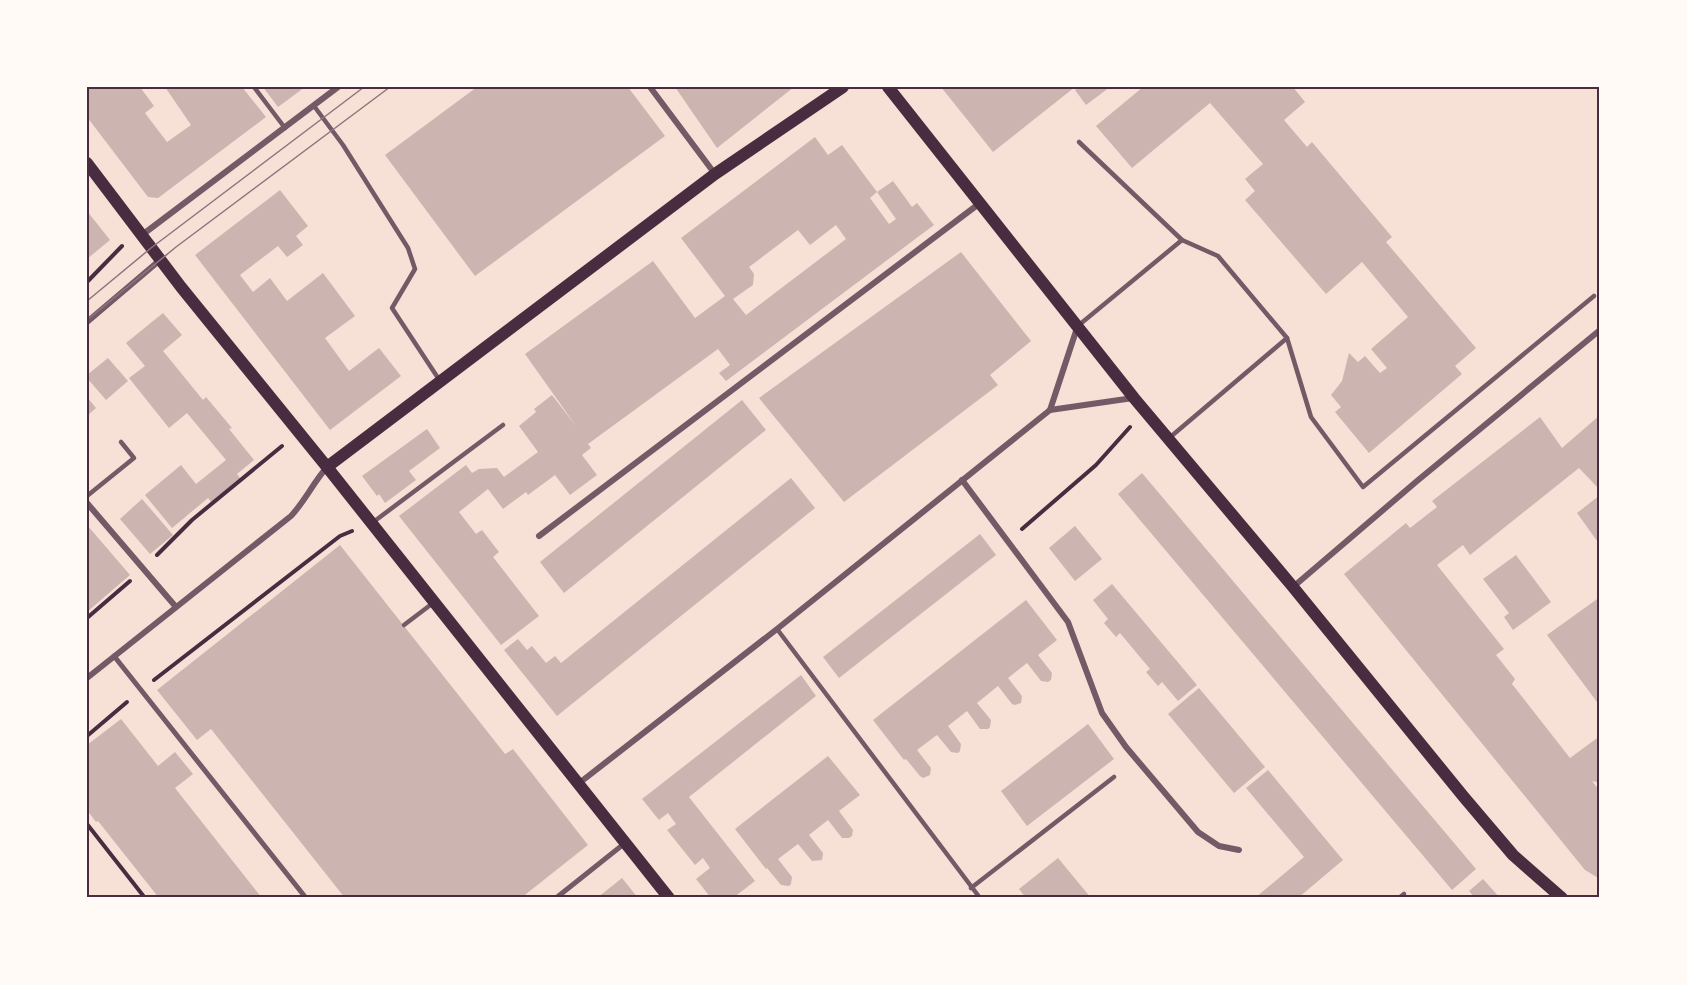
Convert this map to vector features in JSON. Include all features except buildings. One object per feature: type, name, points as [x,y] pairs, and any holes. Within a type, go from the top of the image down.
[{"type":"main road","points":[[327,467],[715,174],[843,87]]},
{"type":"main road","points":[[888,87],[1168,439],[1514,855],[1562,898]]},
{"type":"main road","points":[[87,163],[160,260],[669,898]]},
{"type":"street","points":[[142,236],[338,87]]},
{"type":"street","points":[[650,87],[715,174]]},
{"type":"street","points":[[539,536],[980,203]]},
{"type":"street","points":[[87,322],[160,260]]},
{"type":"street","points":[[1050,410],[1077,327]]},
{"type":"street","points":[[1293,587],[1600,330]]},
{"type":"street","points":[[578,784],[1050,410],[1134,398]]},
{"type":"street","points":[[87,678],[291,516],[304,502],[315,481],[327,467]]},
{"type":"street","points":[[962,480],[1068,622],[1102,713],[1126,747],[1198,832],[1220,846],[1239,850]]},
{"type":"street","points":[[87,503],[176,608]]},
{"type":"street","points":[[114,656],[306,898]]},
{"type":"street","points":[[556,898],[625,843]]},
{"type":"lane","points":[[254,87],[285,128]]},
{"type":"lane","points":[[314,106],[343,145],[408,248],[416,270],[392,308],[440,381]]},
{"type":"lane","points":[[1079,142],[1182,240],[1218,256],[1287,338],[1311,417],[1363,487],[1594,296]]},
{"type":"lane","points":[[1077,327],[1182,240]]},
{"type":"lane","points":[[1168,439],[1287,338]]},
{"type":"lane","points":[[372,523],[503,425]]},
{"type":"lane","points":[[87,496],[134,458],[121,442]]},
{"type":"lane","points":[[404,625],[434,602]]},
{"type":"lane","points":[[777,628],[980,898]]},
{"type":"lane","points":[[971,888],[1114,777]]},
{"type":"lane","points":[[1399,898],[1404,894]]},
{"type":"path","points":[[87,282],[126,241]]},
{"type":"path","points":[[1008,542],[1096,465],[1130,427],[1134,398]]},
{"type":"path","points":[[87,618],[143,569],[192,520],[299,432]]},
{"type":"path","points":[[87,736],[141,690],[340,536],[372,523]]},
{"type":"path","points":[[87,824],[145,898]]},
{"type":"path","points":[[87,897],[93,898]]},
{"type":"tram line","points":[[87,301],[151,248],[364,87]]},
{"type":"tram line","points":[[87,320],[176,247],[390,87]]}]
